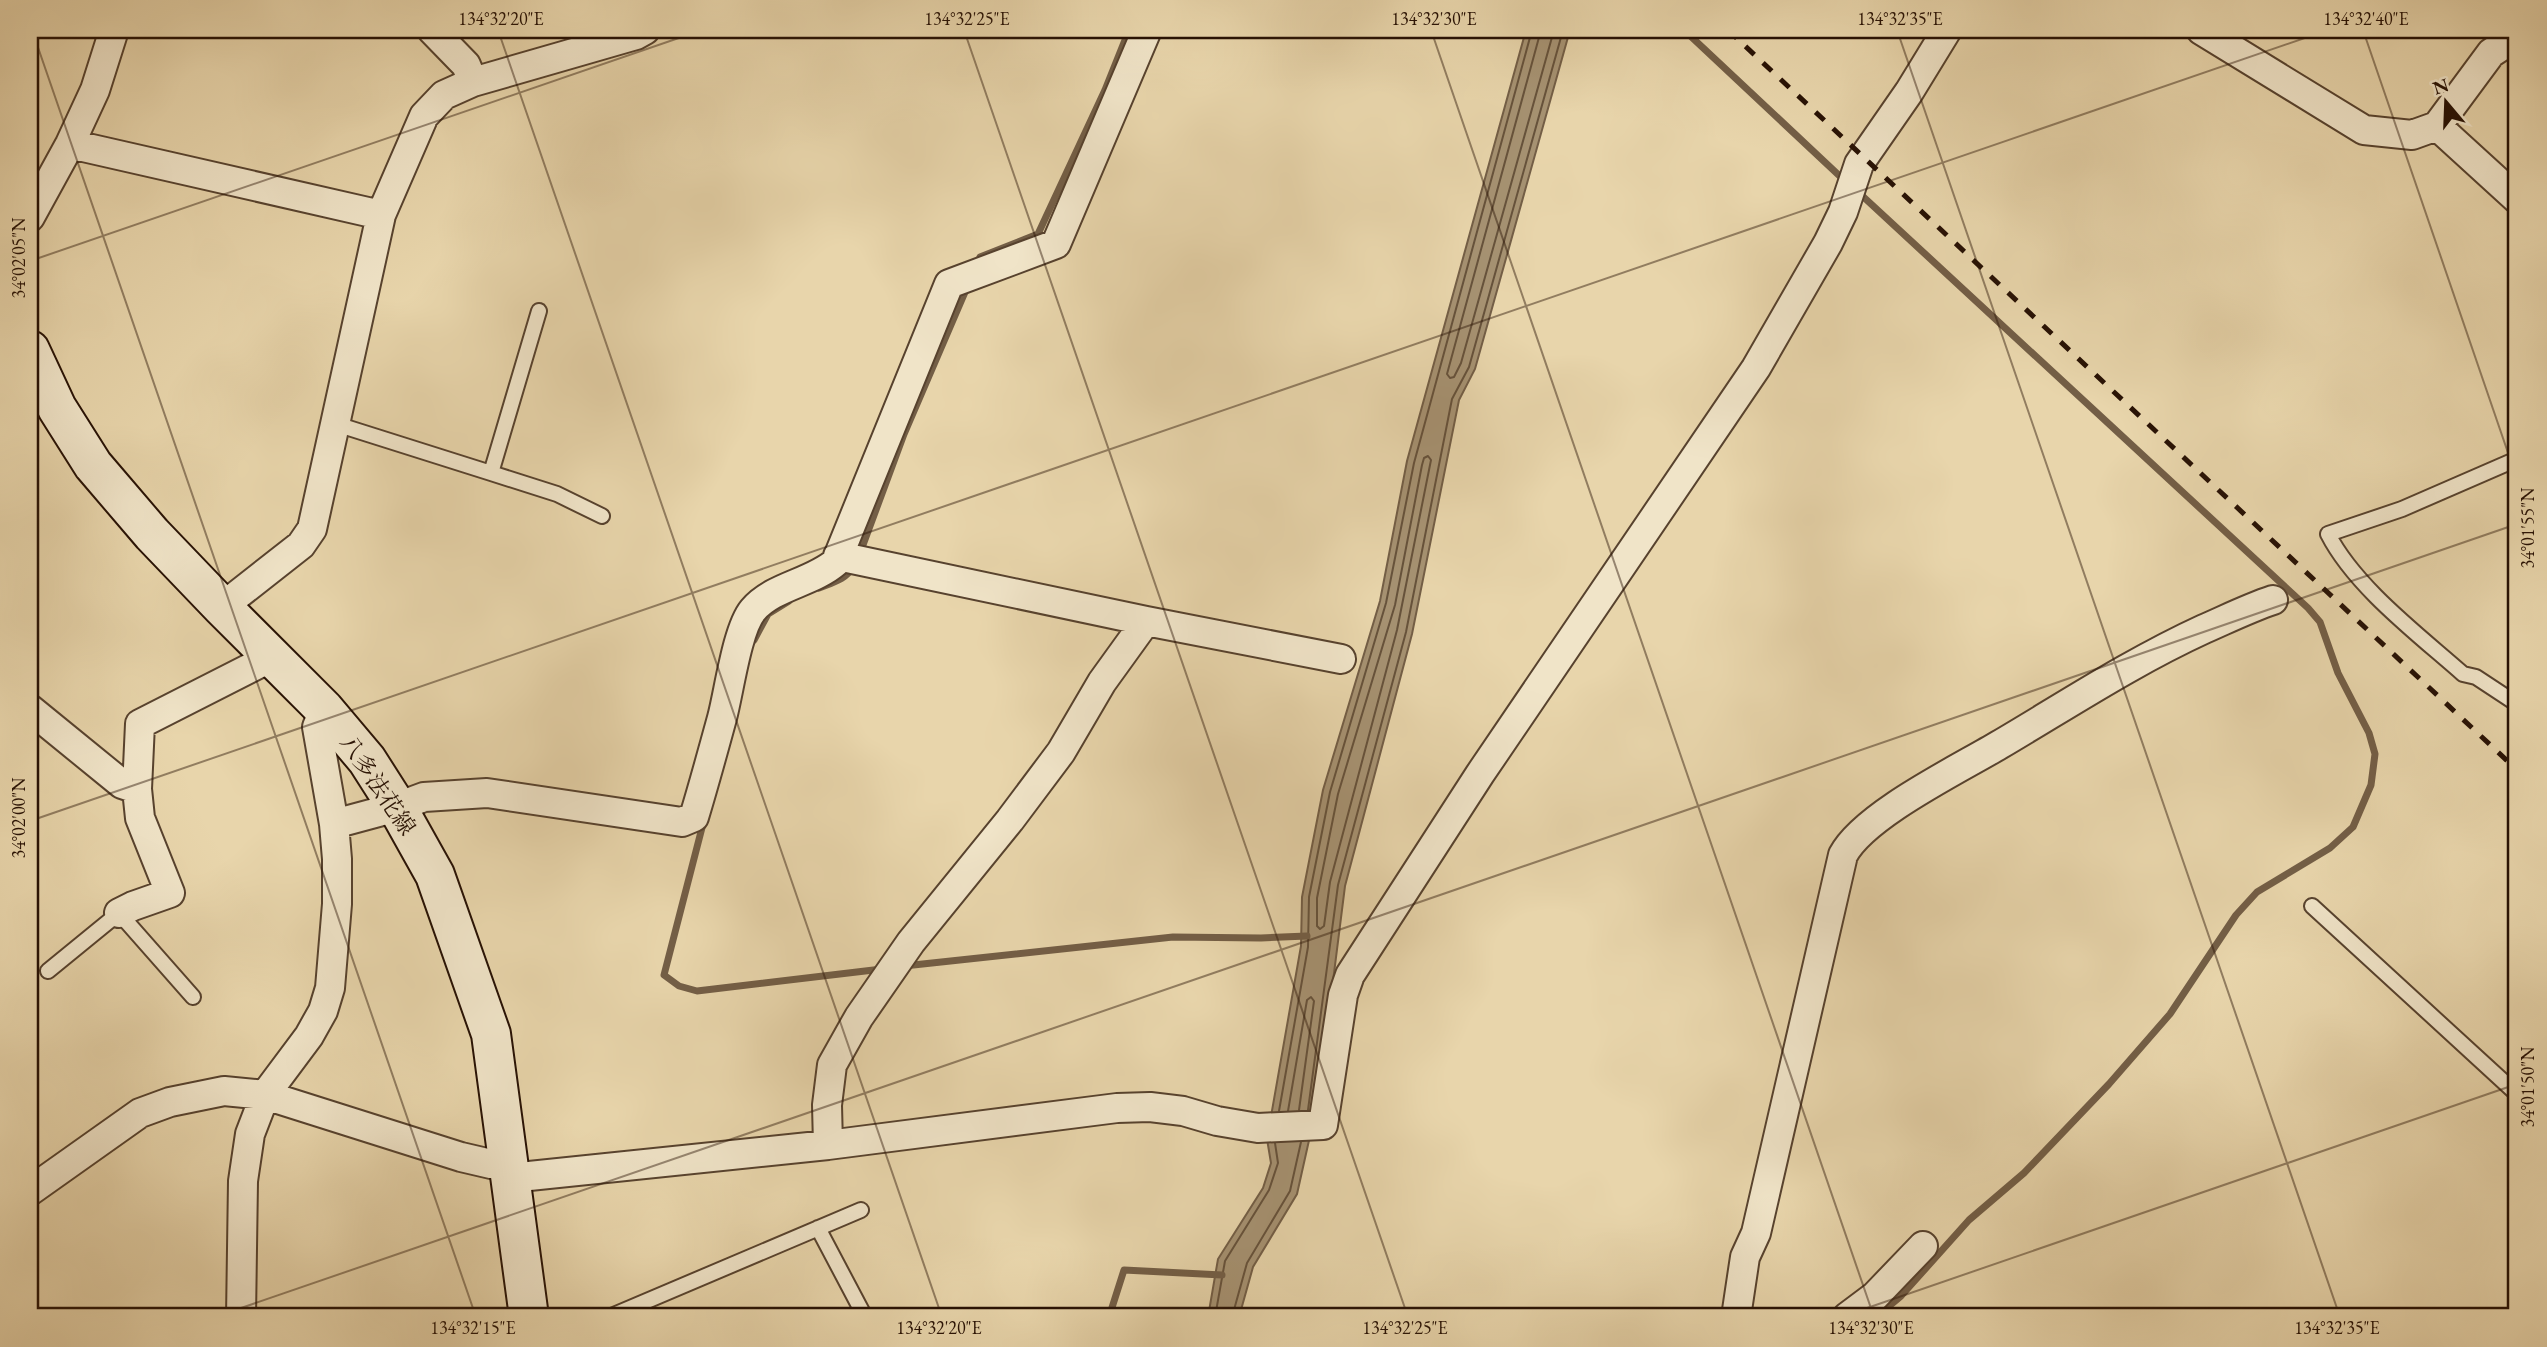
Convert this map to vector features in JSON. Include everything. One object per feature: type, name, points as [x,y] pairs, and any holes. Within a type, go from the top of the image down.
[{"type":"main road","name":"八多法花線","points":[[30,350],[57,408],[93,465],[152,534],[324,709],[367,760],[435,875],[491,1034],[529,1317]]},
{"type":"street","points":[[30,217],[70,144],[95,90],[114,30]]},
{"type":"street","points":[[432,30],[466,65],[473,82]]},
{"type":"street","points":[[222,607],[300,545],[312,529],[381,215],[424,116],[444,95],[473,82],[636,35],[645,30]]},
{"type":"street","points":[[849,559],[949,284],[1056,244],[1147,30]]},
{"type":"street","points":[[30,1191],[140,1113],[170,1102],[224,1091],[265,1094],[461,1157],[491,1164],[509,1172],[828,1145],[1117,1108],[1150,1107],[1183,1111],[1217,1121],[1267,1129],[1323,1125],[1343,995],[1350,975],[1473,785],[1756,368],[1828,243],[1843,212],[1851,185],[1878,136],[1947,30]]},
{"type":"street","points":[[2201,30],[2364,130],[2412,135],[2437,126],[2491,52],[2517,36]]},
{"type":"street","points":[[2437,126],[2517,199]]},
{"type":"street","points":[[70,144],[381,215]]},
{"type":"street","points":[[334,824],[424,797],[486,793],[682,822],[694,817],[743,631],[752,611],[767,598],[823,573],[836,562],[849,559],[1341,660]]},
{"type":"street","points":[[1736,1317],[1745,1257],[1756,1233],[1843,855],[1849,844],[1874,822],[1927,785],[1998,746],[2109,677],[2162,648],[2273,600]]},
{"type":"street","points":[[828,1145],[827,1105],[830,1073],[859,1017],[911,942],[1038,784],[1061,752],[1102,682],[1146,621]]},
{"type":"street","points":[[120,913],[170,893],[140,818],[137,789],[141,724],[271,655]]},
{"type":"street","points":[[30,709],[122,784],[137,789]]},
{"type":"street","points":[[241,1317],[243,1181],[250,1134],[265,1094],[309,1036],[323,1011],[330,988],[337,904],[334,824],[317,727],[324,709]]},
{"type":"street","points":[[1847,1317],[1875,1296],[1923,1246]]},
{"type":"lane","points":[[491,473],[539,311]]},
{"type":"lane","points":[[336,424],[557,494],[601,516]]},
{"type":"lane","points":[[2517,459],[2402,509],[2328,534],[2338,555],[2422,638],[2463,674],[2476,677],[2517,704]]},
{"type":"lane","points":[[2312,906],[2517,1094]]},
{"type":"lane","points":[[48,971],[120,913],[193,997]]},
{"type":"lane","points":[[609,1317],[861,1210]]},
{"type":"lane","points":[[818,1228],[865,1317]]},
{"type":"lane","points":[[647,1301],[651,1317]]},
{"type":"water","points":[[1526,30],[1570,30],[1475,369],[1459,400],[1412,634],[1345,886],[1318,1100],[1297,1194],[1253,1267],[1239,1317],[1208,1317],[1218,1259],[1263,1188],[1271,1163],[1267,1139],[1301,946],[1302,897],[1323,790],[1380,601],[1407,461]]},
{"type":"waterway","points":[[977,265],[980,257],[1038,234],[1105,90],[1129,30]]},
{"type":"waterway","points":[[1684,30],[1845,181]]},
{"type":"waterway","points":[[1857,191],[2308,608],[2320,622],[2338,673],[2369,733],[2375,754],[2371,785],[2353,827],[2330,848],[2257,892],[2236,915],[2170,1014],[2109,1084],[2024,1173],[1969,1220],[1901,1296],[1876,1317]]},
{"type":"waterway","points":[[860,553],[904,434],[968,285]]},
{"type":"waterway","points":[[819,588],[843,578],[853,567]]},
{"type":"waterway","points":[[754,640],[768,614],[789,601]]},
{"type":"waterway","points":[[704,820],[664,975],[679,986],[697,991],[882,969]]},
{"type":"waterway","points":[[904,966],[1173,937],[1307,936]]},
{"type":"waterway","points":[[1109,1317],[1124,1270],[1222,1275]]},
{"type":"railway","points":[[1728,30],[2517,770]]}]
